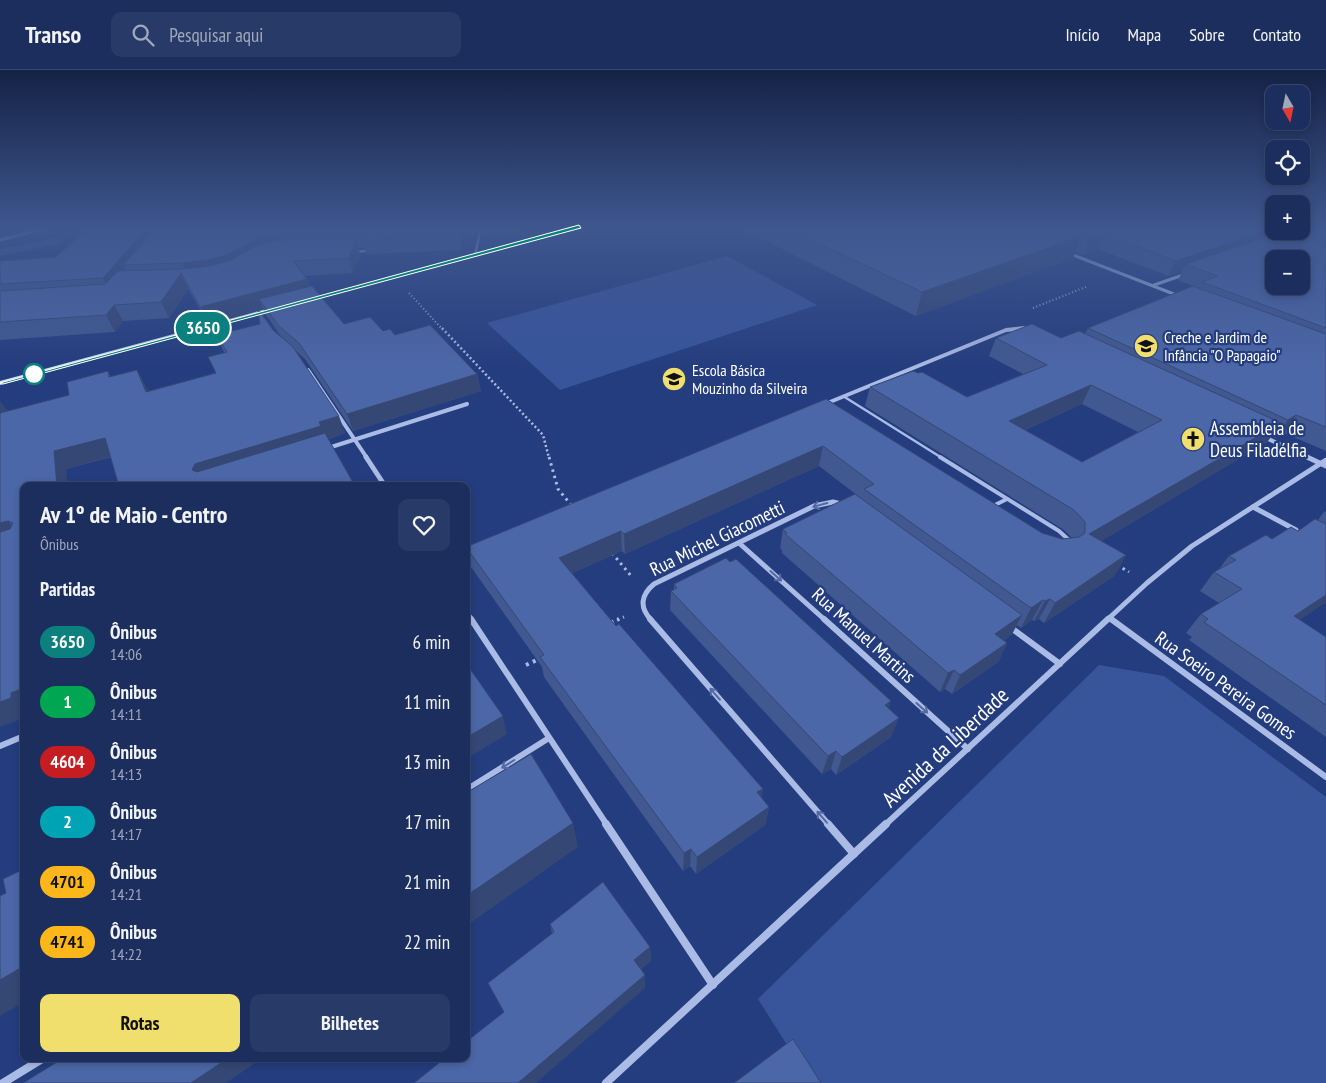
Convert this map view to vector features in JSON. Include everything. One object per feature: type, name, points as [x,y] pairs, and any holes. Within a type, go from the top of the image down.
[{"type":"main road","points":[[297,303],[404,274]]},
{"type":"main road","points":[[0,383],[262,316],[288,305]]},
{"type":"street","points":[[1124,274],[1184,298]]},
{"type":"street","points":[[1153,286],[1186,274]]},
{"type":"street","points":[[815,408],[1006,330],[1020,328],[1037,330]]},
{"type":"street","points":[[302,362],[356,439],[383,482]]},
{"type":"street","points":[[319,451],[467,404]]},
{"type":"street","points":[[1259,434],[1324,463]]},
{"type":"street","name":"Avenida da Liberdade","points":[[606,1083],[1147,583],[1192,546],[1324,463]]},
{"type":"street","name":"Rua Michel Giacometti","points":[[642,607],[641,600],[645,592],[654,584],[814,506],[833,502],[851,508]]},
{"type":"street","points":[[1253,507],[1302,533]]},
{"type":"street","name":"Rua Manuel Martins","points":[[739,543],[968,749]]},
{"type":"street","points":[[642,607],[648,618],[854,854]]},
{"type":"street","points":[[470,618],[712,985]]},
{"type":"street","name":"Rua Soeiro Pereira Gomes","points":[[1109,618],[1326,777]]},
{"type":"street","points":[[1006,624],[1060,664]]},
{"type":"street","points":[[0,746],[20,738]]},
{"type":"street","points":[[470,787],[549,738]]},
{"type":"street","points":[[3,1083],[37,1062]]},
{"type":"lane","points":[[843,396],[1065,536],[1073,547]]},
{"type":"lane","points":[[986,510],[1007,498]]},
{"type":"path","points":[[1020,328],[1018,319],[1024,311],[1088,286]]},
{"type":"path","points":[[408,292],[543,434],[558,489],[572,507],[564,511]]},
{"type":"path","points":[[608,549],[645,592]]},
{"type":"path","points":[[1109,560],[1147,583]]},
{"type":"path","points":[[608,624],[642,607]]},
{"type":"path","points":[[507,674],[541,658]]},
{"type":"shaded area","points":[[662,274],[761,274],[817,305],[560,390],[487,323]]},
{"type":"shaded area","points":[[1099,665],[1164,676],[1326,797],[1326,1083],[811,1083],[758,999]]},
{"type":"building","points":[[0,274],[106,274],[103,278],[0,284]]},
{"type":"building","points":[[115,274],[180,274],[161,302],[114,305],[106,315],[0,322],[0,291],[105,284]]},
{"type":"building","points":[[182,274],[303,274],[307,279],[200,307]]},
{"type":"building","points":[[884,274],[973,274],[922,292]]},
{"type":"building","points":[[1213,274],[1265,274],[1265,295],[1310,295],[1310,274],[1326,274],[1326,328],[1202,282],[1217,276]]},
{"type":"building","points":[[312,286],[344,324],[370,317],[383,331],[390,329],[395,335],[430,325],[477,374],[347,414],[299,343],[279,326],[259,299]]},
{"type":"building","points":[[1193,286],[1326,334],[1326,427],[1296,415],[1288,420],[1088,328]]},
{"type":"building","points":[[258,309],[273,330],[293,347],[339,416],[319,422],[321,426],[195,464],[192,470],[197,472],[325,433],[353,482],[118,482],[105,438],[54,451],[57,482],[20,482],[20,690],[11,693],[11,698],[0,702],[0,532],[10,529],[13,523],[8,521],[0,523],[0,413],[69,395],[67,382],[108,371],[109,377],[137,370],[146,392],[216,373],[208,357],[227,352],[216,335],[260,324]]},
{"type":"building","points":[[1032,324],[1061,338],[1079,331],[1281,423],[1089,534],[1126,555],[1055,603],[1050,599],[1043,600],[1031,608],[864,489],[874,484],[823,446],[624,534],[621,531],[559,558],[616,626],[619,624],[763,789],[757,792],[769,807],[697,857],[691,849],[684,853],[540,657],[544,655],[470,553],[470,545],[826,399],[1042,533],[1062,539],[1079,537],[1085,533],[1085,522],[1074,510],[870,387],[913,371],[922,372],[967,397],[1047,365],[996,338]],"holes":[[[1091,385],[1162,420],[1082,462],[1009,421]]]},
{"type":"building","points":[[855,494],[1022,615],[995,634],[1007,643],[960,675],[954,670],[948,673],[785,534],[787,533],[783,529]]},
{"type":"building","points":[[1315,519],[1326,524],[1326,595],[1294,616],[1326,637],[1326,705],[1204,622],[1208,619],[1201,614],[1242,589],[1214,572],[1236,560],[1229,556],[1266,535],[1272,539],[1291,527],[1298,531]]},
{"type":"building","points":[[726,558],[730,562],[736,559],[891,701],[885,705],[899,718],[842,757],[836,751],[828,756],[671,591],[677,588],[674,584]]},
{"type":"building","points":[[470,669],[503,716],[470,736]]},
{"type":"building","points":[[531,754],[573,823],[470,893],[470,791]]},
{"type":"building","points":[[20,871],[20,968],[0,980],[0,896],[6,893],[3,879]]},
{"type":"building","points":[[603,882],[650,947],[634,960],[645,975],[518,1083],[414,1083],[440,1062],[470,1062],[470,1039],[504,1012],[488,983],[554,932],[550,924]]},
{"type":"building","points":[[793,1039],[821,1083],[734,1083]]},
{"type":"building","points":[[57,1062],[222,1062],[191,1083],[23,1083]]},
{"type":"bus line","name":"3650","points":[[0,383],[404,274]]},
{"type":"place","name":"Creche e Jardim de Infância \"O Papagaio\"","points":[[1146,346]]},
{"type":"place","name":"Escola Básica Mouzinho da Silveira","points":[[674,379]]},
{"type":"place","name":"Assembleia de Deus Filadélfia","points":[[1193,439]]}]
